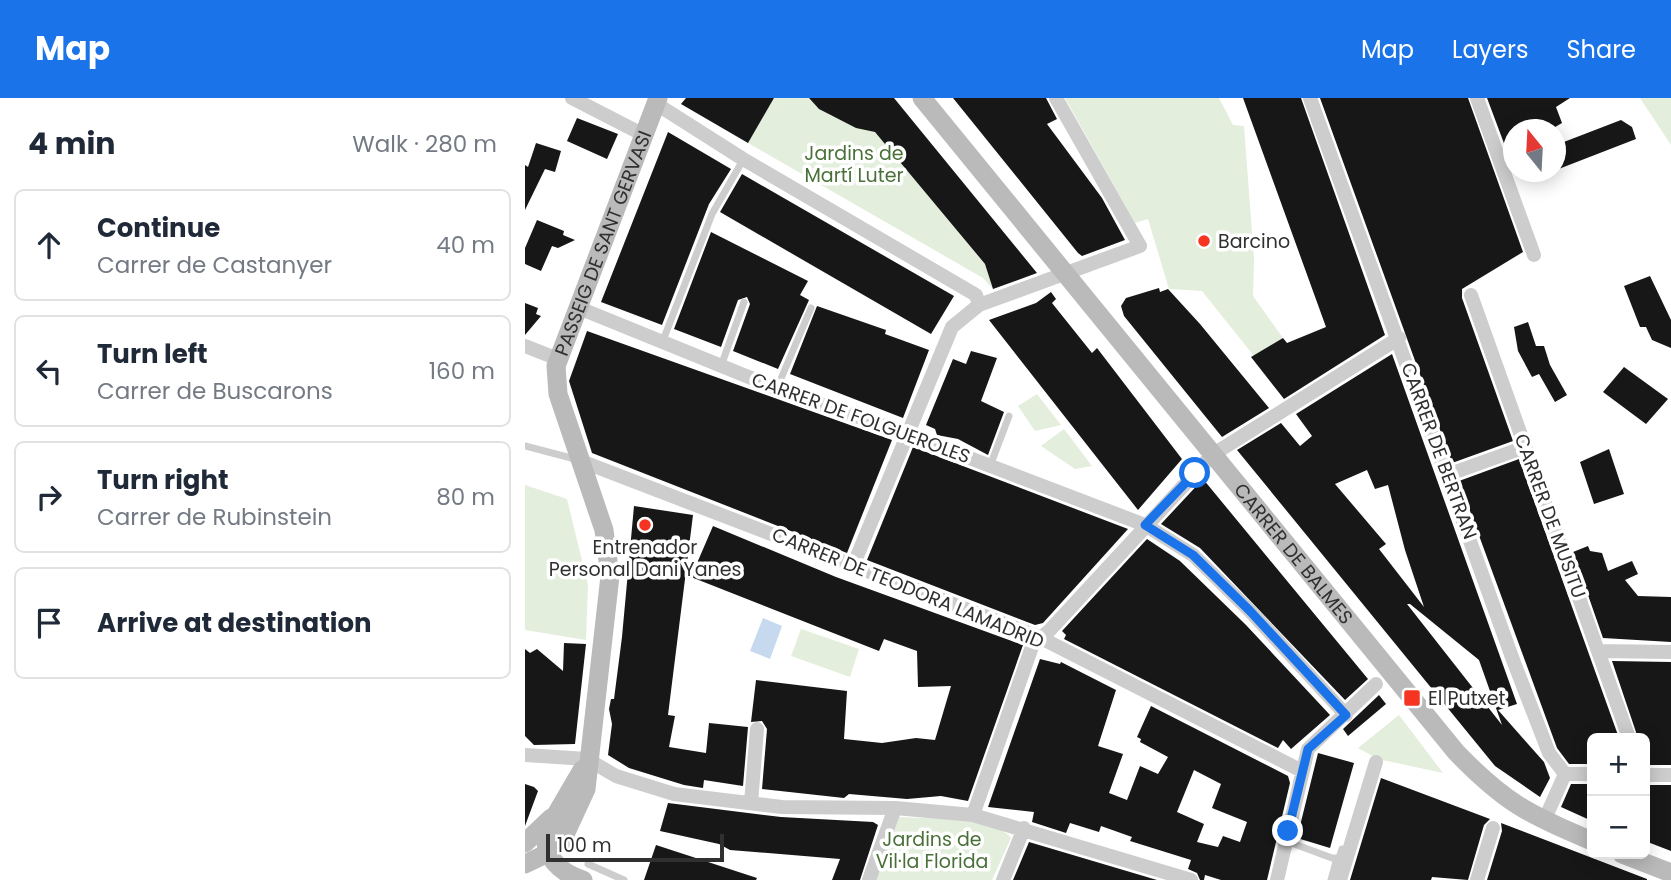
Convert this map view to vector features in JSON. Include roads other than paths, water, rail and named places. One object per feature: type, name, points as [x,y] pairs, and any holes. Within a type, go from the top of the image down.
[{"type":"main road","name":"CARRER DE BALMES","points":[[922,98],[1067,272],[1212,455],[1456,752],[1505,799],[1544,821],[1587,839]]},
{"type":"main road","name":"PASSEIG DE SANT GERVASI","points":[[548,853],[566,835],[586,789],[587,759],[610,576],[604,530],[558,394],[558,359],[657,100]]},
{"type":"main road","points":[[585,872],[566,873],[548,853],[547,830],[587,759]]},
{"type":"main road","points":[[525,843],[563,804]]},
{"type":"main road","points":[[525,864],[548,853]]},
{"type":"main road","points":[[1635,859],[1671,873]]},
{"type":"street","points":[[572,98],[642,134]]},
{"type":"street","points":[[853,566],[947,334],[960,318],[979,305],[1140,246],[1056,98]]},
{"type":"street","name":"CARRER DE BERTRAN","points":[[1310,98],[1549,753],[1565,774]]},
{"type":"street","points":[[1477,98],[1534,255]]},
{"type":"street","points":[[657,100],[743,159],[976,295],[979,305]]},
{"type":"street","name":"CARRER DE MUSITU","points":[[1471,295],[1627,733]]},
{"type":"street","name":"CARRER DE FOLGUEROLES","points":[[579,308],[777,388],[1145,525],[1193,555],[1250,611],[1346,715]]},
{"type":"street","points":[[973,815],[1033,643],[1049,631],[1212,455],[1399,338]]},
{"type":"street","points":[[525,346],[558,359]]},
{"type":"street","points":[[1447,475],[1525,447]]},
{"type":"street","name":"CARRER DE TEODORA LAMADRID","points":[[581,461],[1039,637],[1302,771]]},
{"type":"street","points":[[1598,651],[1671,652]]},
{"type":"street","points":[[1277,880],[1309,747],[1376,684]]},
{"type":"street","points":[[751,803],[757,729]]},
{"type":"street","points":[[526,755],[587,759],[616,776],[674,794],[782,807],[895,808],[973,815],[1024,828],[1191,880]]},
{"type":"street","points":[[1340,880],[1376,762]]},
{"type":"street","points":[[1544,821],[1565,774],[1587,774]]},
{"type":"street","points":[[1650,775],[1671,775]]},
{"type":"street","points":[[869,880],[895,808]]},
{"type":"street","points":[[1003,880],[1024,828]]},
{"type":"street","points":[[1477,880],[1493,828]]},
{"type":"lane","points":[[662,343],[712,214],[743,159]]},
{"type":"lane","points":[[721,366],[744,302]]},
{"type":"lane","points":[[777,388],[811,308]]},
{"type":"lane","points":[[990,466],[1009,416]]},
{"type":"lane","points":[[525,446],[581,461]]},
{"type":"lane","points":[[1286,841],[1337,858]]},
{"type":"lane","points":[[1331,880],[1342,849]]},
{"type":"lane","points":[[585,872],[624,880]]},
{"type":"water","points":[[763,618],[782,626],[770,659],[750,651]]},
{"type":"place","name":"Barcino","points":[[1204,241]]},
{"type":"place","name":"Entrenador Personal Dani Yanes","points":[[645,525]]},
{"type":"place","name":"El Putxet","points":[[1412,698]]},
{"type":"park label","name":"Jardins de Martí Luter","points":[[854,164]]},
{"type":"park label","name":"Jardins de Vil·la Florida","points":[[932,850]]}]
